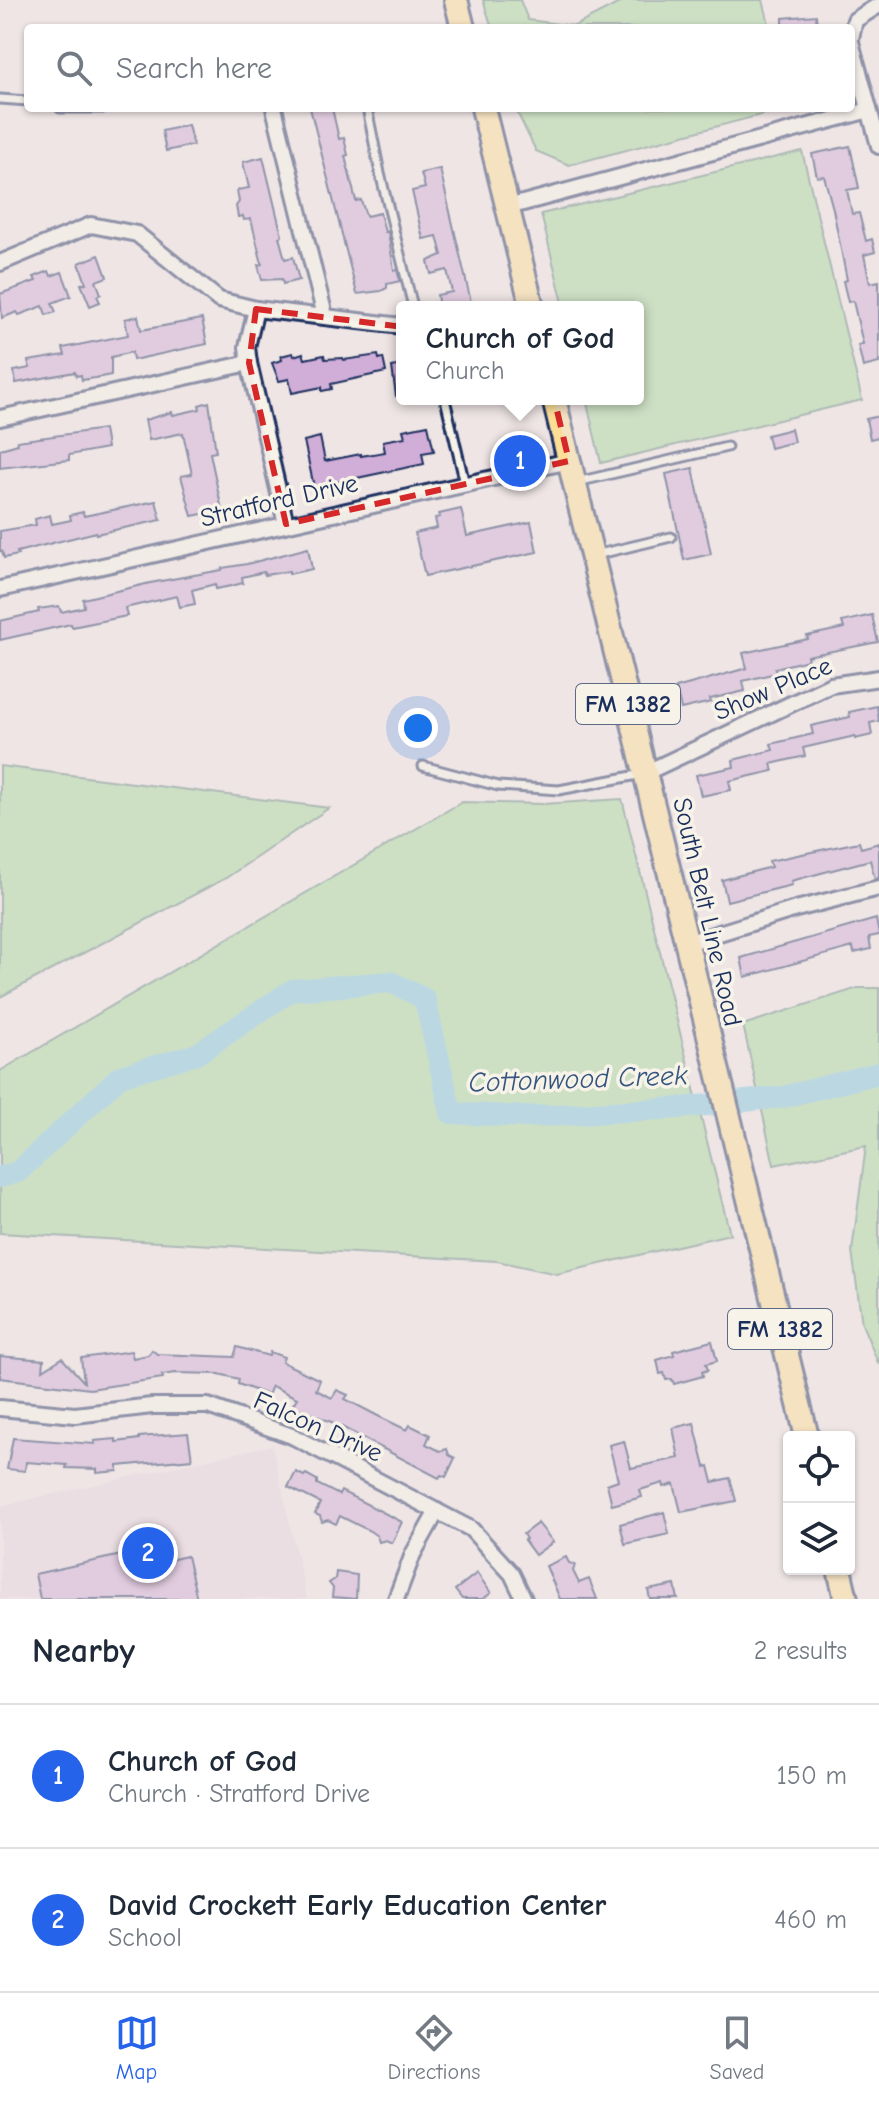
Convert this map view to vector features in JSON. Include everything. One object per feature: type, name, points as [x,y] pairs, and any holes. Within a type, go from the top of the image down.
[{"type":"main road","points":[[456,0],[462,24]]},
{"type":"main road","points":[[484,112],[531,301]]},
{"type":"main road","name":"South Belt Line Road","points":[[555,405],[806,1431]]},
{"type":"main road","points":[[840,1575],[846,1599]]},
{"type":"street","points":[[854,24],[855,20],[879,5]]},
{"type":"street","points":[[855,56],[879,146]]},
{"type":"street","points":[[508,207],[869,110]]},
{"type":"street","points":[[275,112],[325,316]]},
{"type":"street","points":[[0,263],[91,225],[137,234],[219,300],[256,309],[396,325]]},
{"type":"street","points":[[256,309],[249,338],[249,363],[286,524]]},
{"type":"street","points":[[0,418],[249,363]]},
{"type":"street","name":"Stratford Drive","points":[[0,589],[465,484],[572,472]]},
{"type":"street","name":"Show Place","points":[[645,773],[831,685],[879,678]]},
{"type":"street","points":[[687,943],[796,909],[879,888]]},
{"type":"street","name":"Falcon Drive","points":[[0,1408],[75,1415],[152,1406],[208,1406],[292,1436],[471,1529],[512,1574],[524,1599]]},
{"type":"street","points":[[396,1599],[413,1554],[437,1511]]},
{"type":"lane","points":[[0,99],[24,101]]},
{"type":"lane","points":[[368,112],[412,301]]},
{"type":"lane","points":[[446,405],[465,484]]},
{"type":"lane","points":[[572,472],[727,447]]},
{"type":"lane","points":[[592,556],[671,537]]},
{"type":"lane","points":[[423,766],[498,786],[559,790],[645,773]]},
{"type":"highlighted area","points":[[256,309],[511,340],[539,335],[569,461],[286,524],[249,363]]},
{"type":"shaded area","points":[[272,1445],[307,1599],[0,1599],[0,1506]]},
{"type":"green space","points":[[483,0],[520,0],[528,20],[559,24],[491,24]]},
{"type":"green space","points":[[625,0],[763,0],[769,24],[579,24]]},
{"type":"green space","points":[[517,112],[772,112],[569,165],[536,151]]},
{"type":"green space","points":[[802,151],[862,400],[601,463],[587,405],[644,405],[644,301],[563,301],[541,214]]},
{"type":"green space","points":[[0,766],[329,808],[226,878],[0,997]]},
{"type":"green space","points":[[622,799],[730,1234],[557,1274],[497,1261],[0,1233],[0,1071],[462,802],[543,804]]},
{"type":"green space","points":[[858,988],[879,988],[879,1365],[862,1324],[852,1251],[866,1146],[774,1165],[743,1025]]},
{"type":"building","points":[[816,15],[817,24],[783,24],[783,18]]},
{"type":"building","points":[[311,112],[333,112],[339,139],[344,138],[356,201],[361,200],[366,216],[380,213],[385,232],[388,232],[394,270],[397,270],[400,281],[387,284],[387,288],[381,291],[357,294]]},
{"type":"building","points":[[188,125],[193,145],[166,151],[162,131]]},
{"type":"building","points":[[850,146],[859,188],[847,190],[852,214],[859,213],[866,241],[872,239],[875,252],[864,255],[870,283],[879,281],[879,363],[863,367],[858,345],[863,344],[853,301],[848,302],[843,281],[847,280],[833,209],[824,176],[817,177],[812,154]]},
{"type":"building","points":[[263,157],[285,259],[293,257],[299,280],[283,284],[282,279],[262,280],[258,265],[262,264],[251,219],[238,217],[236,206],[239,202],[237,190],[249,188],[243,162]]},
{"type":"building","points":[[440,169],[471,301],[438,301],[437,295],[452,292],[447,270],[431,274],[428,261],[442,255],[437,236],[423,239],[412,191],[425,188],[421,173]]},
{"type":"building","points":[[99,255],[107,277],[96,281],[101,294],[97,296],[100,302],[90,306],[81,284],[86,283],[79,263]]},
{"type":"building","points":[[49,271],[51,276],[62,272],[71,296],[52,303],[56,312],[46,315],[43,306],[2,318],[0,294],[36,281],[34,277]]},
{"type":"building","points":[[138,316],[141,330],[202,319],[207,344],[133,360],[132,352],[111,357],[111,375],[82,380],[81,375],[76,376],[75,372],[16,383],[14,371],[30,368],[28,361],[65,355],[63,348],[128,335],[125,319]]},
{"type":"building","points":[[293,353],[294,356],[303,353],[305,359],[324,355],[325,359],[344,360],[378,355],[379,359],[383,358],[386,372],[331,384],[332,389],[322,391],[322,387],[292,393],[289,379],[279,381],[272,363],[282,360],[281,356]]},
{"type":"building","points":[[396,366],[396,396],[392,367]]},
{"type":"building","points":[[209,402],[216,452],[210,453],[222,510],[192,516],[181,476],[192,474],[183,433],[149,440],[145,420],[172,412],[173,415],[200,409],[199,405]]},
{"type":"building","points":[[879,416],[879,437],[870,439],[866,419]]},
{"type":"building","points":[[428,425],[434,451],[422,453],[424,464],[314,487],[304,441],[320,437],[325,461],[385,452],[383,441],[405,437],[403,430]]},
{"type":"building","points":[[104,429],[107,448],[69,455],[69,460],[0,468],[0,449],[18,444],[17,441]]},
{"type":"building","points":[[791,429],[794,442],[770,448],[767,435]]},
{"type":"building","points":[[693,468],[711,554],[684,560],[666,474]]},
{"type":"building","points":[[156,501],[161,520],[96,532],[4,558],[0,551],[0,531],[36,525],[35,519],[50,515],[52,524],[71,520],[70,515],[83,512],[84,516]]},
{"type":"building","points":[[461,509],[467,536],[531,522],[537,552],[425,576],[415,533],[437,528],[435,518],[440,517],[439,514]]},
{"type":"building","points":[[308,548],[312,569],[289,574],[289,571],[265,575],[264,572],[242,577],[243,583],[231,586],[216,589],[215,584],[192,590],[195,604],[180,607],[177,596],[125,608],[127,616],[72,627],[71,624],[0,640],[0,621],[39,612],[38,609],[59,606],[61,612],[84,607],[83,599],[222,570]]},
{"type":"building","points":[[872,615],[878,642],[807,656],[808,660],[775,668],[776,673],[743,681],[745,691],[681,709],[676,688],[747,668],[743,653],[808,639],[807,636],[844,628],[842,622]]},
{"type":"building","points":[[877,706],[879,721],[870,723],[872,735],[803,748],[805,756],[771,764],[773,771],[729,781],[731,790],[701,796],[696,775],[734,767],[733,760],[773,750],[771,744],[813,734],[811,726],[850,717],[849,712]]},
{"type":"building","points":[[859,842],[861,848],[879,843],[879,878],[875,879],[870,860],[791,881],[792,885],[727,901],[722,880],[771,867],[769,861]]},
{"type":"building","points":[[876,919],[879,935],[869,937],[871,949],[854,953],[853,947],[745,977],[741,958]]},
{"type":"building","points":[[712,1341],[717,1361],[706,1364],[708,1370],[702,1372],[703,1376],[674,1384],[672,1379],[666,1380],[664,1373],[660,1374],[657,1360],[674,1355],[673,1351]]},
{"type":"building","points":[[237,1347],[284,1357],[282,1362],[320,1380],[316,1390],[332,1398],[337,1390],[348,1395],[345,1399],[380,1417],[407,1430],[410,1425],[430,1435],[426,1444],[440,1451],[447,1449],[449,1455],[455,1458],[446,1477],[441,1475],[439,1478],[334,1423],[292,1406],[297,1398],[272,1386],[268,1395],[238,1384],[239,1379],[219,1374],[175,1373],[162,1375],[163,1378],[90,1389],[0,1378],[0,1356],[44,1360],[43,1370],[62,1358],[84,1382],[81,1358],[131,1351],[133,1358],[148,1355],[152,1350],[157,1354],[234,1357]]},
{"type":"building","points":[[694,1423],[705,1467],[709,1466],[713,1482],[730,1478],[736,1501],[681,1512],[674,1484],[664,1487],[663,1483],[640,1490],[642,1497],[612,1505],[607,1484],[618,1480],[609,1445],[624,1441],[631,1468],[679,1458],[673,1428]]},
{"type":"building","points":[[188,1433],[192,1459],[118,1466],[118,1471],[97,1473],[97,1469],[26,1462],[25,1471],[7,1469],[13,1438],[95,1444],[94,1441],[116,1439],[116,1442]]},
{"type":"building","points":[[296,1472],[306,1474],[317,1480],[317,1484],[339,1495],[341,1491],[402,1522],[392,1543],[386,1540],[379,1542],[370,1531],[340,1516],[336,1524],[328,1520],[322,1522],[320,1516],[315,1514],[320,1503],[288,1487]]},
{"type":"building","points":[[664,1512],[669,1534],[625,1544],[620,1524]]},
{"type":"building","points":[[538,1523],[553,1542],[535,1555],[523,1534]]},
{"type":"building","points":[[135,1552],[138,1567],[187,1556],[197,1599],[40,1599],[35,1574]]},
{"type":"building","points":[[566,1557],[569,1563],[575,1565],[573,1571],[579,1583],[589,1579],[597,1599],[560,1599],[546,1566]]},
{"type":"building","points":[[336,1572],[357,1575],[356,1599],[332,1597],[333,1588],[329,1583],[335,1579]]},
{"type":"building","points":[[477,1573],[491,1593],[483,1599],[462,1599],[455,1590]]},
{"type":"building","points":[[675,1585],[678,1599],[650,1599],[648,1590]]},
{"type":"waterway","name":"Cottonwood Creek","points":[[0,1177],[18,1172],[120,1076],[197,1054],[292,990],[391,982],[425,999],[451,1113],[526,1117],[679,1108],[783,1097],[879,1073]]},
{"type":"place","name":"Church of God","points":[[520,461]]},
{"type":"place","name":"David Crockett Early Education Center","points":[[148,1553]]}]
